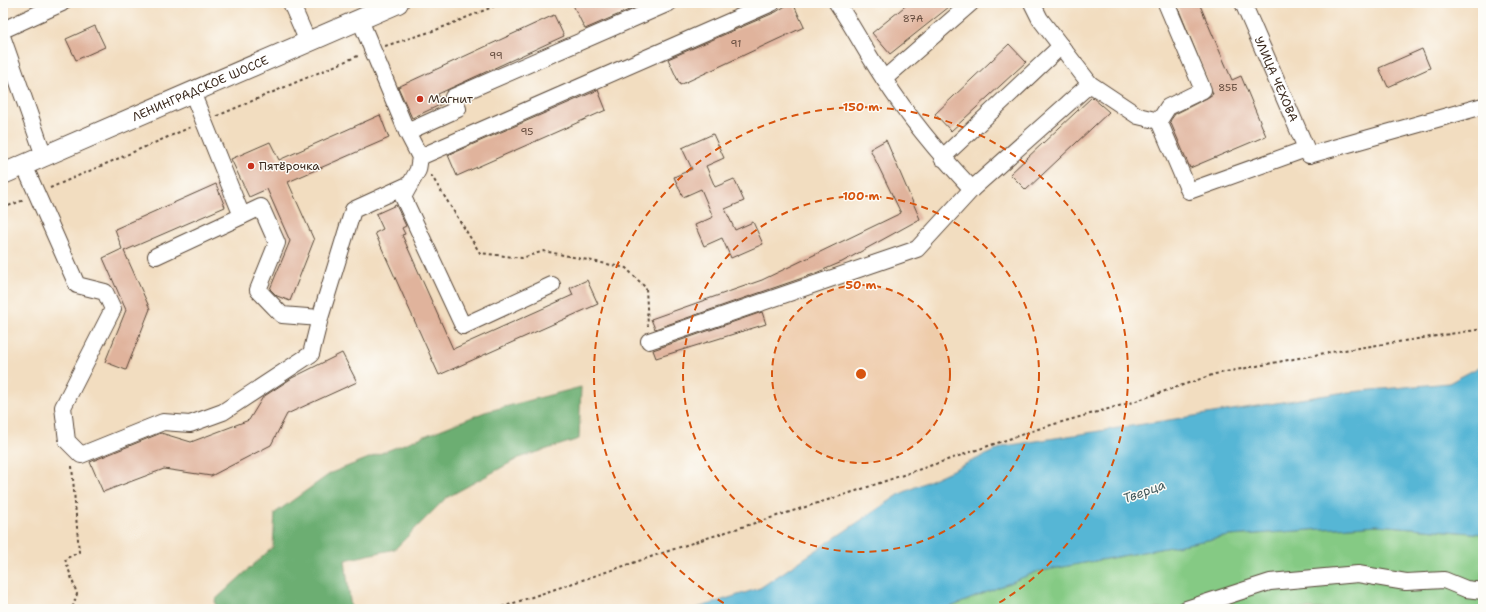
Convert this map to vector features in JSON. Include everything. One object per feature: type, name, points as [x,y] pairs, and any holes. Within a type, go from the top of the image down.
[{"type":"main road","name":"ЛЕНИНГРАДСКОЕ ШОССЕ","points":[[3,174],[398,3]]},
{"type":"street","points":[[3,30],[62,3]]},
{"type":"street","points":[[291,3],[308,42]]},
{"type":"street","points":[[407,132],[458,108],[453,97],[669,3]]},
{"type":"street","points":[[420,157],[772,3]]},
{"type":"street","points":[[837,3],[857,32],[884,79],[942,158],[972,189]]},
{"type":"street","points":[[884,79],[971,3]]},
{"type":"street","points":[[1032,3],[1040,18],[1090,84],[1138,116],[1159,121]]},
{"type":"street","points":[[1159,121],[1168,107],[1203,90],[1166,3]]},
{"type":"street","name":"УЛИЦА ЧЕХОВА","points":[[1243,3],[1308,152]]},
{"type":"street","points":[[360,20],[407,132],[420,157],[418,170],[403,197],[463,326],[552,285]]},
{"type":"street","points":[[3,39],[44,156]]},
{"type":"street","points":[[942,158],[1061,46]]},
{"type":"street","points":[[649,342],[917,249],[972,189],[1090,84]]},
{"type":"street","points":[[192,92],[242,216]]},
{"type":"street","points":[[1159,121],[1189,191],[1308,152],[1483,106]]},
{"type":"street","points":[[24,165],[77,285],[105,292],[113,309],[63,407],[68,441],[81,455],[163,422],[190,424],[222,412],[311,354],[320,318],[353,210],[410,184]]},
{"type":"street","points":[[156,256],[260,207],[277,243],[258,290],[282,315],[320,318]]},
{"type":"street","points":[[1186,609],[1270,582],[1358,574],[1406,582],[1444,580],[1466,589],[1483,591]]},
{"type":"path","points":[[3,208],[203,121],[372,50],[436,30],[502,3]]},
{"type":"path","points":[[420,157],[480,253],[522,258],[544,251],[626,268],[646,288],[649,342]]},
{"type":"path","points":[[502,607],[856,491],[1044,427],[1133,402],[1215,374],[1325,353],[1483,329]]},
{"type":"path","points":[[68,441],[73,468],[79,552],[65,559],[78,594],[72,609]]},
{"type":"green space","points":[[581,387],[579,439],[519,458],[446,498],[395,549],[345,560],[351,609],[217,609],[215,600],[273,547],[275,513],[331,473],[485,412]]},
{"type":"green space","points":[[1377,525],[1483,534],[1483,609],[946,609],[1036,572],[1229,536]]},
{"type":"water","name":"Тверца","points":[[1483,365],[1483,534],[1377,525],[1229,536],[1036,572],[946,609],[694,609],[760,588],[900,494],[1005,446],[1339,393],[1449,383]]},
{"type":"building","points":[[572,3],[645,3],[585,29]]},
{"type":"building","points":[[790,3],[793,3],[804,27],[680,85],[668,59],[776,12]]},
{"type":"building","points":[[909,3],[954,3],[890,54],[872,33]]},
{"type":"building","points":[[1176,3],[1199,3],[1232,80],[1241,76],[1266,136],[1190,168],[1170,121],[1175,114],[1213,94]]},
{"type":"building","points":[[554,15],[564,36],[438,94],[442,104],[412,118],[398,87]]},
{"type":"building","points":[[95,26],[105,47],[76,60],[66,39]]},
{"type":"building","points":[[1009,44],[1026,62],[951,131],[935,114]]},
{"type":"building","points":[[1422,49],[1430,68],[1388,87],[1379,68]]},
{"type":"building","points":[[598,90],[606,110],[457,176],[448,155]]},
{"type":"building","points":[[1092,97],[1109,112],[1026,190],[1010,174]]},
{"type":"building","points":[[380,115],[389,138],[288,182],[314,240],[290,301],[277,296],[270,289],[290,241],[267,189],[249,197],[231,159],[270,142],[279,160]]},
{"type":"building","points":[[713,134],[724,158],[706,166],[715,187],[734,179],[744,201],[725,209],[735,230],[753,222],[763,244],[731,258],[722,238],[704,246],[695,225],[713,217],[701,189],[683,197],[674,177],[692,169],[682,148]]},
{"type":"building","points":[[886,140],[920,219],[842,262],[811,275],[655,329],[651,319],[762,280],[901,213],[870,149]]},
{"type":"building","points":[[216,184],[225,207],[124,251],[150,309],[126,370],[105,362],[126,310],[103,258],[122,249],[115,229]]},
{"type":"building","points":[[396,205],[406,226],[402,228],[405,234],[402,235],[453,349],[573,295],[570,288],[587,280],[598,304],[439,375],[375,233],[383,229],[376,214]]},
{"type":"building","points":[[762,312],[766,324],[656,358],[653,350]]},
{"type":"building","points":[[342,353],[357,382],[287,414],[271,445],[211,476],[164,469],[103,492],[90,462],[161,433],[191,442],[249,420],[263,397],[292,378]]},
{"type":"place","name":"Магнит","points":[[420,99]]},
{"type":"place","name":"Пятёрочка","points":[[251,166]]}]
